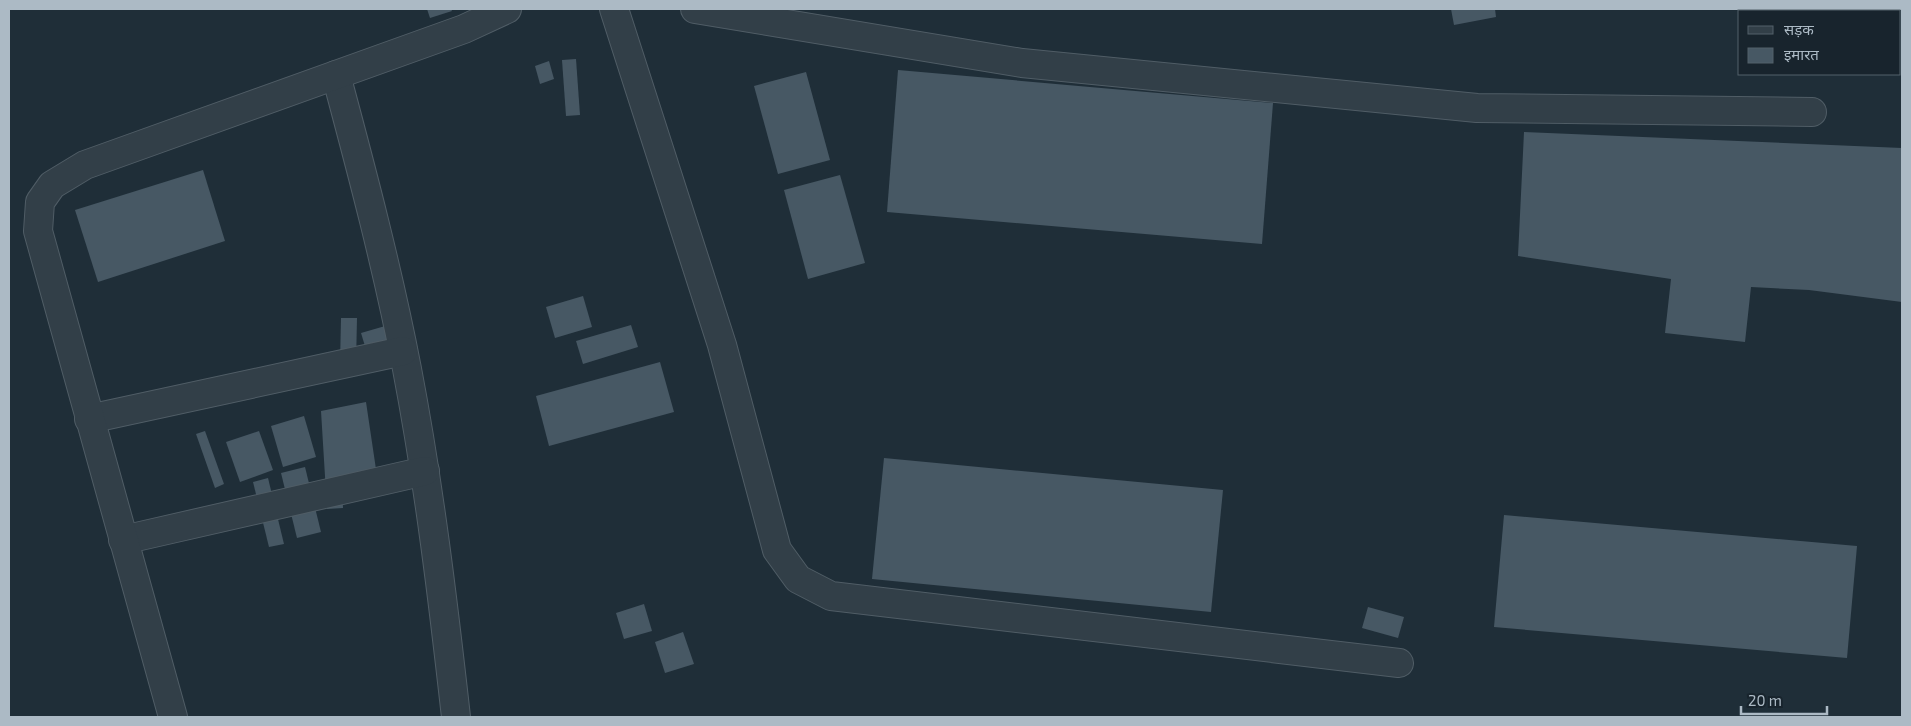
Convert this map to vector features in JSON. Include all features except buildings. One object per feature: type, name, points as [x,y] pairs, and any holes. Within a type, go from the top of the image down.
[{"type":"street","points":[[173,717],[38,231],[40,202],[52,185],[86,165],[464,29],[507,9]]},
{"type":"street","points":[[614,9],[722,345],[777,550],[798,579],[831,596],[1399,663]]},
{"type":"street","points":[[695,9],[1022,63],[1477,108],[1812,112]]},
{"type":"street","points":[[336,75],[371,206],[403,350],[425,471],[456,717]]},
{"type":"street","points":[[90,419],[403,350]]},
{"type":"street","points":[[123,540],[425,471]]}]
